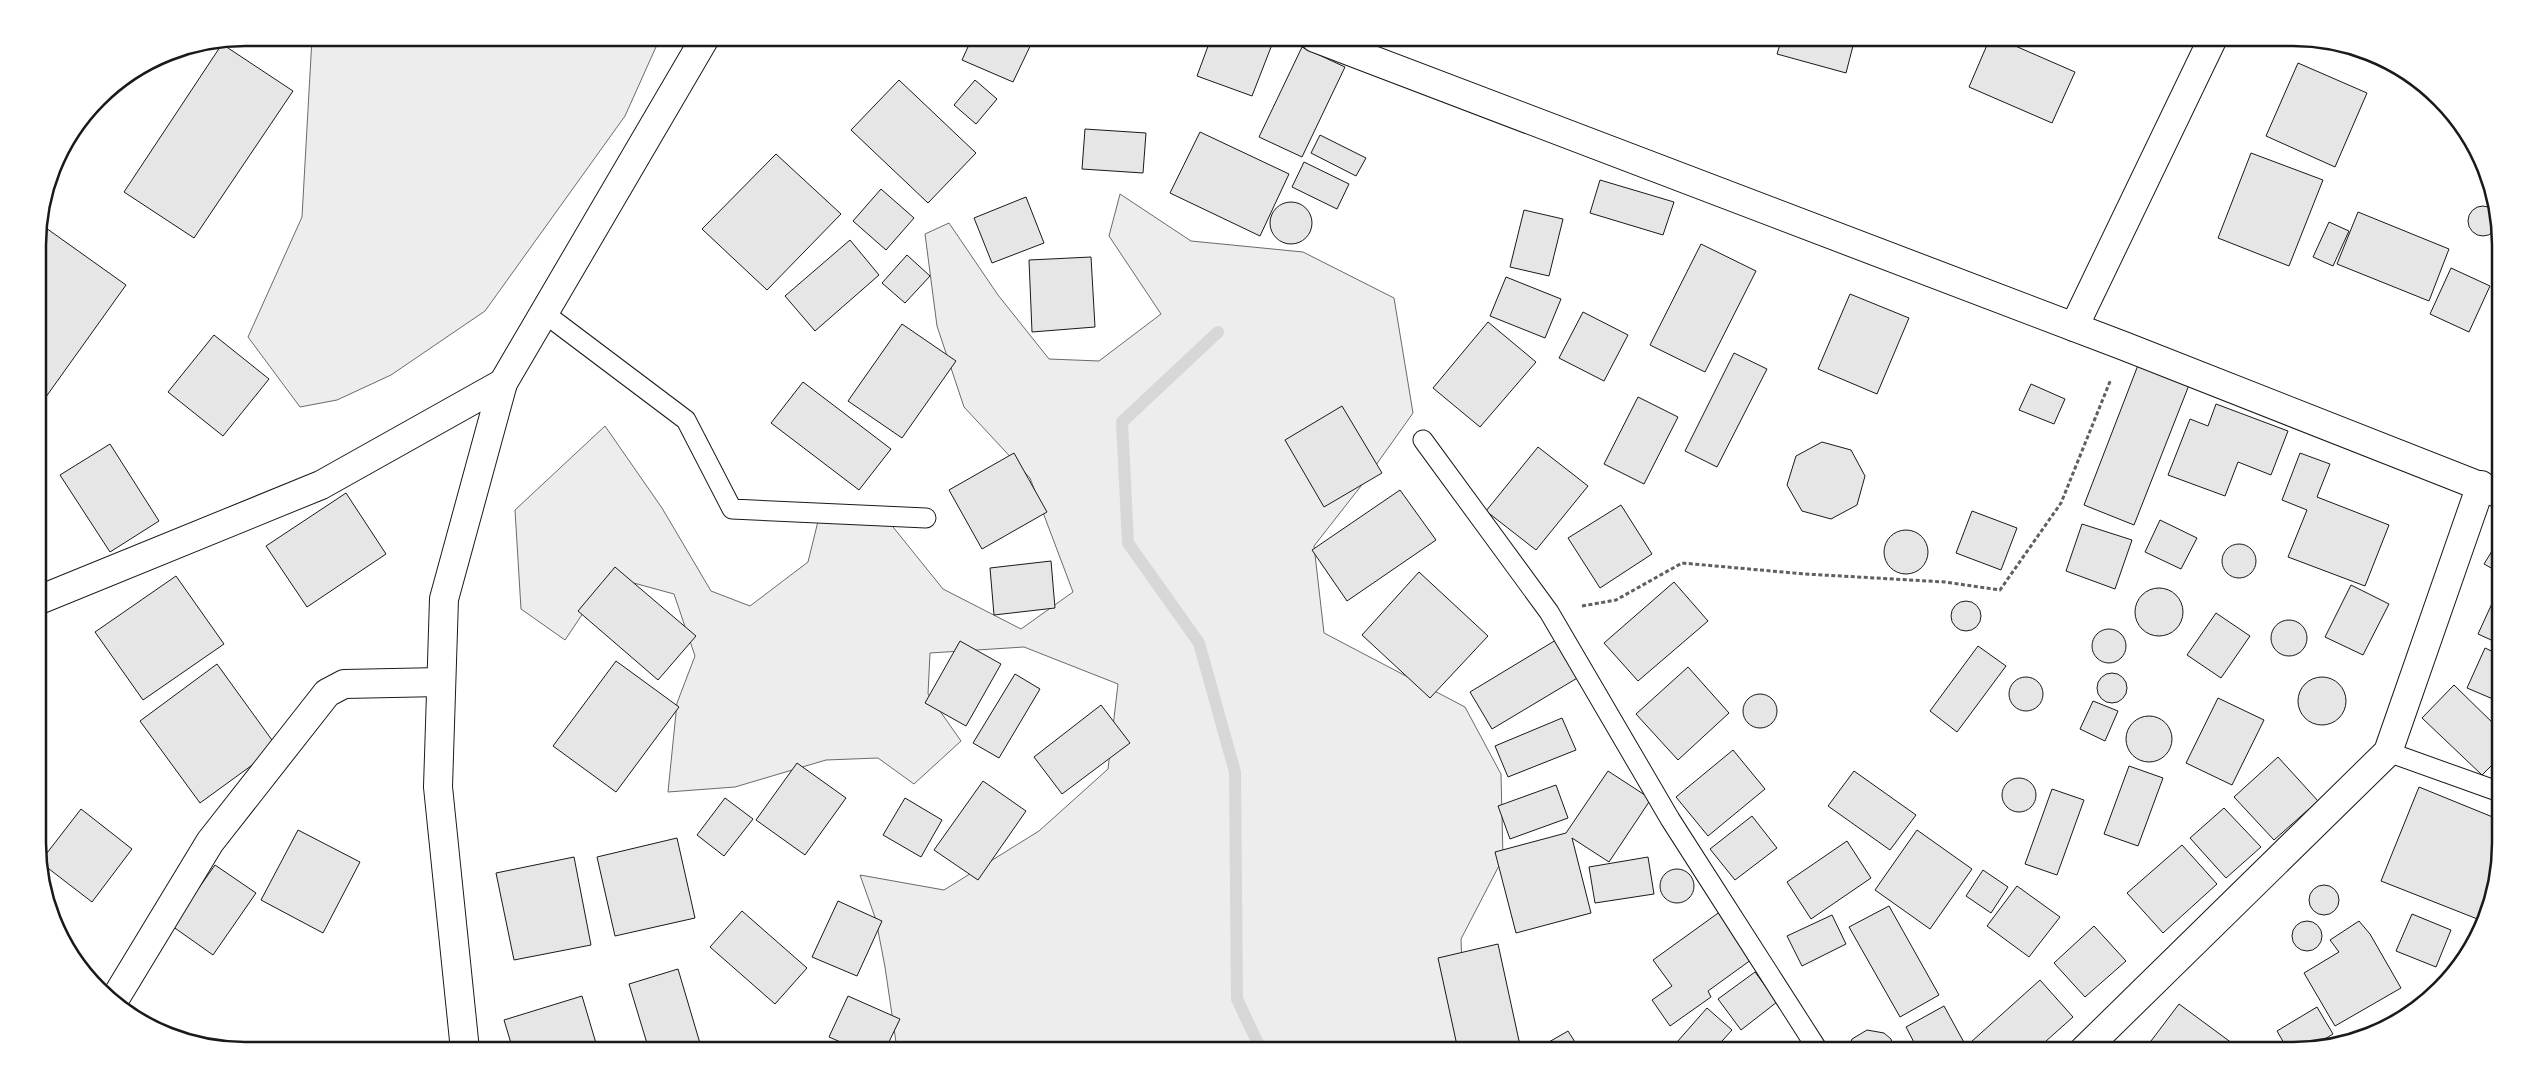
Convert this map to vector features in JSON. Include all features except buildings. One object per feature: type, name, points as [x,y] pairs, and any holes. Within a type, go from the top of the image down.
[{"type":"main road","points":[[464,1042],[438,787],[444,599],[503,383],[700,46]]},
{"type":"main road","points":[[1336,46],[2124,346],[2490,489],[2388,752],[2092,1042]]},
{"type":"main road","points":[[2074,327],[2209,46]]},
{"type":"main road","points":[[46,597],[321,485],[503,383]]},
{"type":"main road","points":[[117,995],[210,842],[327,693],[344,684],[441,682]]},
{"type":"lane","points":[[544,313],[686,420],[732,509],[926,518]]},
{"type":"lane","points":[[1423,440],[1549,612],[1670,819],[1813,1042]]},
{"type":"lane","points":[[2388,752],[2492,789]]},
{"type":"path","points":[[1549,612],[1616,600],[1682,563],[1805,574],[1945,582],[2000,590],[2061,503],[2124,346]]},
{"type":"shaded area","points":[[312,46],[656,46],[625,116],[485,311],[391,375],[337,400],[300,407],[248,337],[302,217]]},
{"type":"shaded area","points":[[1120,194],[1191,241],[1303,252],[1394,298],[1413,413],[1361,486],[1314,546],[1324,633],[1465,707],[1501,774],[1503,858],[1461,939],[1465,1042],[896,1042],[876,920],[860,875],[944,890],[1039,831],[1108,769],[1118,684],[1024,647],[930,653],[928,694],[961,741],[914,784],[878,758],[826,760],[735,787],[668,792],[677,703],[695,656],[674,594],[608,576],[565,640],[521,609],[515,510],[605,426],[662,508],[711,591],[750,606],[808,562],[822,505],[889,522],[943,589],[1021,629],[1073,592],[1030,478],[964,407],[937,326],[925,234],[949,223],[998,295],[1049,359],[1099,361],[1161,314],[1109,236]]},
{"type":"waterway","points":[[1218,332],[1122,422],[1128,543],[1199,643],[1235,772],[1237,999],[1257,1042]]}]
